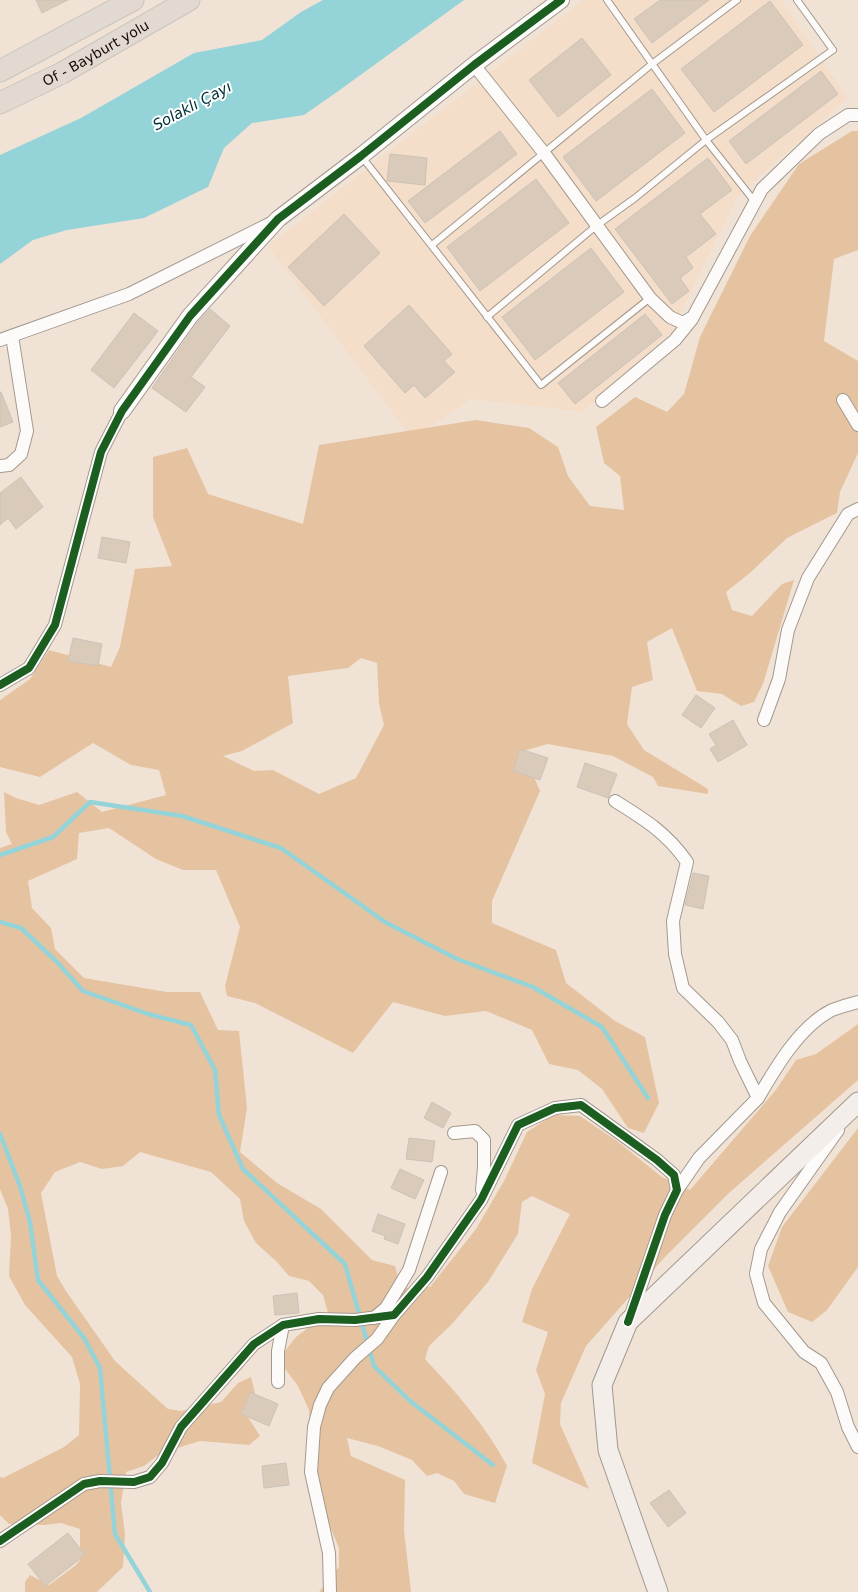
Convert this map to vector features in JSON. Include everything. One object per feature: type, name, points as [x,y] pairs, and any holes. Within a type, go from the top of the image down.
[{"type":"highway","name":"Of - Bayburt yolu","points":[[0,71],[133,0]]},
{"type":"highway","name":"Of - Bayburt yolu","points":[[0,103],[62,73],[189,0]]},
{"type":"main road","points":[[658,1592],[608,1450],[602,1385],[628,1322],[857,1103]]},
{"type":"street","points":[[0,466],[9,465],[21,454],[26,431],[6,338],[129,294],[278,219],[361,156],[474,65],[561,0]]},
{"type":"street","points":[[474,65],[544,153],[650,298],[670,317],[683,323],[693,317]]},
{"type":"street","points":[[602,401],[675,340],[693,317],[762,190],[818,134],[848,115],[858,114]]},
{"type":"street","points":[[0,685],[29,668],[55,625],[101,452],[122,412],[190,316],[278,219]]},
{"type":"street","points":[[843,400],[858,425]]},
{"type":"street","points":[[764,720],[779,679],[788,630],[808,578],[848,514],[858,509]]},
{"type":"street","points":[[615,801],[644,819],[675,845],[687,862],[673,922],[675,954],[683,988],[718,1022],[732,1040],[758,1098]]},
{"type":"street","points":[[628,1322],[665,1215],[677,1190],[699,1158],[758,1098],[771,1075],[807,1028],[832,1010],[858,1002]]},
{"type":"street","points":[[857,1103],[780,1212],[761,1249],[756,1274],[764,1303],[804,1352],[821,1362],[837,1392],[848,1427],[858,1447]]},
{"type":"street","points":[[330,1592],[329,1554],[311,1472],[314,1427],[320,1405],[328,1388],[354,1358],[377,1339],[394,1315],[427,1277],[480,1200],[518,1125],[556,1108],[581,1105],[657,1160],[674,1175],[677,1190]]},
{"type":"street","points":[[454,1133],[475,1131],[484,1140],[484,1167],[480,1200]]},
{"type":"street","points":[[374,1318],[386,1308],[409,1270],[441,1172]]},
{"type":"street","points":[[0,1541],[84,1484],[100,1481],[134,1482],[150,1477],[162,1462],[181,1426],[254,1344],[283,1325],[319,1319],[355,1320],[394,1315]]},
{"type":"street","points":[[278,1382],[278,1351],[283,1325]]},
{"type":"lane","points":[[606,0],[706,140],[755,202]]},
{"type":"lane","points":[[432,245],[652,64],[737,0]]},
{"type":"lane","points":[[487,317],[596,226],[635,198],[706,140],[833,50],[797,0]]},
{"type":"lane","points":[[361,156],[541,385],[650,298]]},
{"type":"shaded area","points":[[583,0],[781,0],[848,98],[738,196],[671,333],[583,412],[471,399],[412,439],[268,246]]},
{"type":"shaded area","points":[[852,131],[858,131],[858,250],[834,259],[824,341],[858,361],[858,453],[840,492],[837,513],[787,538],[751,572],[726,592],[732,610],[752,616],[782,584],[794,580],[763,684],[754,702],[741,706],[722,694],[697,691],[672,628],[647,642],[653,680],[632,687],[627,724],[644,750],[708,789],[708,794],[658,786],[653,777],[613,756],[548,744],[523,751],[540,791],[492,901],[492,923],[556,950],[566,983],[615,1021],[645,1037],[659,1103],[644,1133],[628,1128],[602,1089],[578,1070],[549,1064],[532,1030],[486,1011],[445,1016],[393,1002],[353,1053],[255,1003],[227,996],[225,986],[240,927],[216,870],[183,870],[156,859],[109,828],[79,833],[77,859],[28,881],[32,908],[51,928],[55,949],[84,978],[167,992],[200,992],[218,1030],[239,1031],[247,1108],[240,1152],[277,1183],[321,1209],[372,1260],[395,1266],[401,1288],[430,1287],[476,1229],[504,1181],[527,1132],[553,1115],[580,1116],[617,1141],[662,1177],[690,1190],[775,1091],[796,1060],[816,1054],[858,1024],[858,1080],[729,1193],[663,1259],[586,1346],[561,1403],[560,1424],[589,1489],[532,1463],[545,1394],[536,1370],[548,1332],[522,1322],[532,1289],[570,1214],[532,1196],[522,1202],[518,1234],[488,1282],[452,1324],[429,1346],[425,1359],[470,1410],[490,1437],[507,1466],[495,1503],[464,1494],[454,1481],[437,1473],[427,1476],[412,1460],[378,1446],[347,1438],[351,1456],[405,1480],[404,1530],[411,1592],[319,1592],[339,1567],[339,1548],[319,1493],[312,1459],[309,1410],[298,1386],[283,1366],[285,1351],[296,1337],[328,1313],[323,1295],[309,1281],[289,1276],[256,1243],[244,1221],[240,1199],[211,1172],[140,1152],[123,1166],[102,1169],[80,1162],[55,1172],[41,1193],[57,1276],[115,1361],[168,1409],[181,1411],[221,1402],[238,1383],[251,1377],[255,1393],[247,1416],[260,1436],[249,1445],[200,1441],[161,1453],[144,1466],[126,1472],[121,1503],[125,1534],[123,1567],[97,1592],[25,1592],[25,1582],[30,1575],[49,1585],[75,1566],[80,1560],[80,1529],[61,1523],[45,1525],[9,1524],[0,1515],[0,1477],[3,1478],[64,1447],[79,1435],[80,1384],[72,1357],[25,1305],[9,1276],[11,1236],[8,1209],[0,1189],[0,848],[12,844],[6,832],[4,792],[39,805],[77,792],[102,812],[166,795],[159,770],[131,765],[93,743],[40,777],[0,767],[0,700],[30,679],[49,650],[111,667],[120,647],[135,569],[172,566],[153,517],[153,457],[187,448],[208,494],[303,524],[319,445],[476,420],[529,428],[558,447],[568,476],[590,506],[624,510],[620,476],[604,463],[596,427],[635,397],[667,412],[684,394],[700,337],[750,236],[799,164]],"holes":[[[361,658],[377,663],[379,704],[384,725],[356,778],[319,794],[273,770],[254,771],[223,756],[242,751],[293,723],[288,676],[348,668]]]},
{"type":"shaded area","points":[[858,1128],[858,1267],[827,1310],[812,1322],[788,1312],[768,1266],[782,1227]]},
{"type":"water","name":"Solaklı Çayı","points":[[323,0],[464,0],[304,115],[252,123],[224,148],[208,187],[144,218],[67,230],[33,240],[0,264],[0,155],[81,118],[194,53],[262,40],[301,12]]},
{"type":"building","points":[[36,0],[68,0],[42,13]]},
{"type":"building","points":[[660,0],[709,0],[652,43],[634,19]]},
{"type":"building","points":[[770,1],[803,45],[714,112],[681,69]]},
{"type":"building","points":[[582,38],[611,75],[558,117],[529,80]]},
{"type":"building","points":[[821,71],[838,94],[746,164],[729,141]]},
{"type":"building","points":[[652,89],[685,133],[596,201],[563,157]]},
{"type":"building","points":[[500,131],[517,154],[425,223],[408,201]]},
{"type":"building","points":[[390,154],[427,158],[425,185],[387,181]]},
{"type":"building","points":[[708,158],[732,190],[700,214],[716,234],[686,257],[693,268],[680,278],[689,291],[672,304],[615,229]]},
{"type":"building","points":[[536,179],[569,223],[480,291],[447,247]]},
{"type":"building","points":[[344,214],[380,253],[324,306],[288,267]]},
{"type":"building","points":[[591,248],[624,292],[535,360],[502,317]]},
{"type":"building","points":[[409,305],[452,354],[444,361],[455,372],[425,398],[414,385],[405,393],[364,346]]},
{"type":"building","points":[[210,309],[230,326],[191,377],[205,387],[186,412],[152,388],[198,322]]},
{"type":"building","points":[[134,313],[158,331],[114,388],[91,370]]},
{"type":"building","points":[[645,314],[662,335],[575,404],[558,383]]},
{"type":"building","points":[[0,392],[13,422],[0,427]]},
{"type":"building","points":[[21,477],[43,507],[16,529],[8,518],[0,525],[0,493]]},
{"type":"building","points":[[102,537],[130,542],[126,563],[98,558]]},
{"type":"building","points":[[73,638],[102,644],[98,666],[68,661]]},
{"type":"building","points":[[696,695],[715,708],[701,728],[682,715]]},
{"type":"building","points":[[733,720],[747,745],[718,762],[710,749],[716,745],[709,734]]},
{"type":"building","points":[[520,749],[548,758],[540,780],[513,771]]},
{"type":"building","points":[[585,763],[617,774],[608,798],[577,787]]},
{"type":"building","points":[[693,873],[709,876],[703,909],[685,905]]},
{"type":"building","points":[[432,1102],[451,1113],[443,1128],[424,1118]]},
{"type":"building","points":[[409,1138],[435,1141],[432,1162],[406,1159]]},
{"type":"building","points":[[400,1169],[424,1180],[415,1199],[391,1188]]},
{"type":"building","points":[[378,1214],[405,1224],[398,1244],[384,1239],[385,1236],[372,1231]]},
{"type":"building","points":[[297,1293],[299,1313],[275,1315],[273,1296]]},
{"type":"building","points":[[250,1392],[278,1404],[269,1426],[241,1414]]},
{"type":"building","points":[[286,1463],[289,1485],[264,1488],[262,1466]]},
{"type":"building","points":[[669,1490],[686,1513],[668,1527],[650,1503]]},
{"type":"building","points":[[68,1533],[85,1555],[45,1586],[28,1564]]},
{"type":"waterway","points":[[0,855],[53,837],[90,802],[182,816],[281,848],[385,922],[457,959],[533,987],[602,1027],[648,1098]]},
{"type":"waterway","points":[[0,922],[21,928],[57,962],[83,991],[148,1014],[191,1025],[215,1070],[219,1115],[243,1169],[345,1264],[374,1366],[410,1401],[493,1465]]},
{"type":"waterway","points":[[0,1134],[20,1186],[30,1222],[38,1280],[84,1338],[100,1368],[115,1534],[150,1592]]},
{"type":"cycle path","points":[[0,685],[29,668],[55,625],[101,452],[122,411],[190,316],[278,219],[361,156],[474,65],[561,0]]},
{"type":"cycle path","points":[[0,1541],[84,1484],[100,1481],[134,1482],[150,1477],[162,1463],[181,1427],[254,1344],[283,1325],[319,1319],[355,1320],[394,1315],[427,1277],[481,1200],[518,1125],[555,1108],[581,1105],[657,1160],[674,1175],[677,1190],[665,1215],[628,1322]]}]
